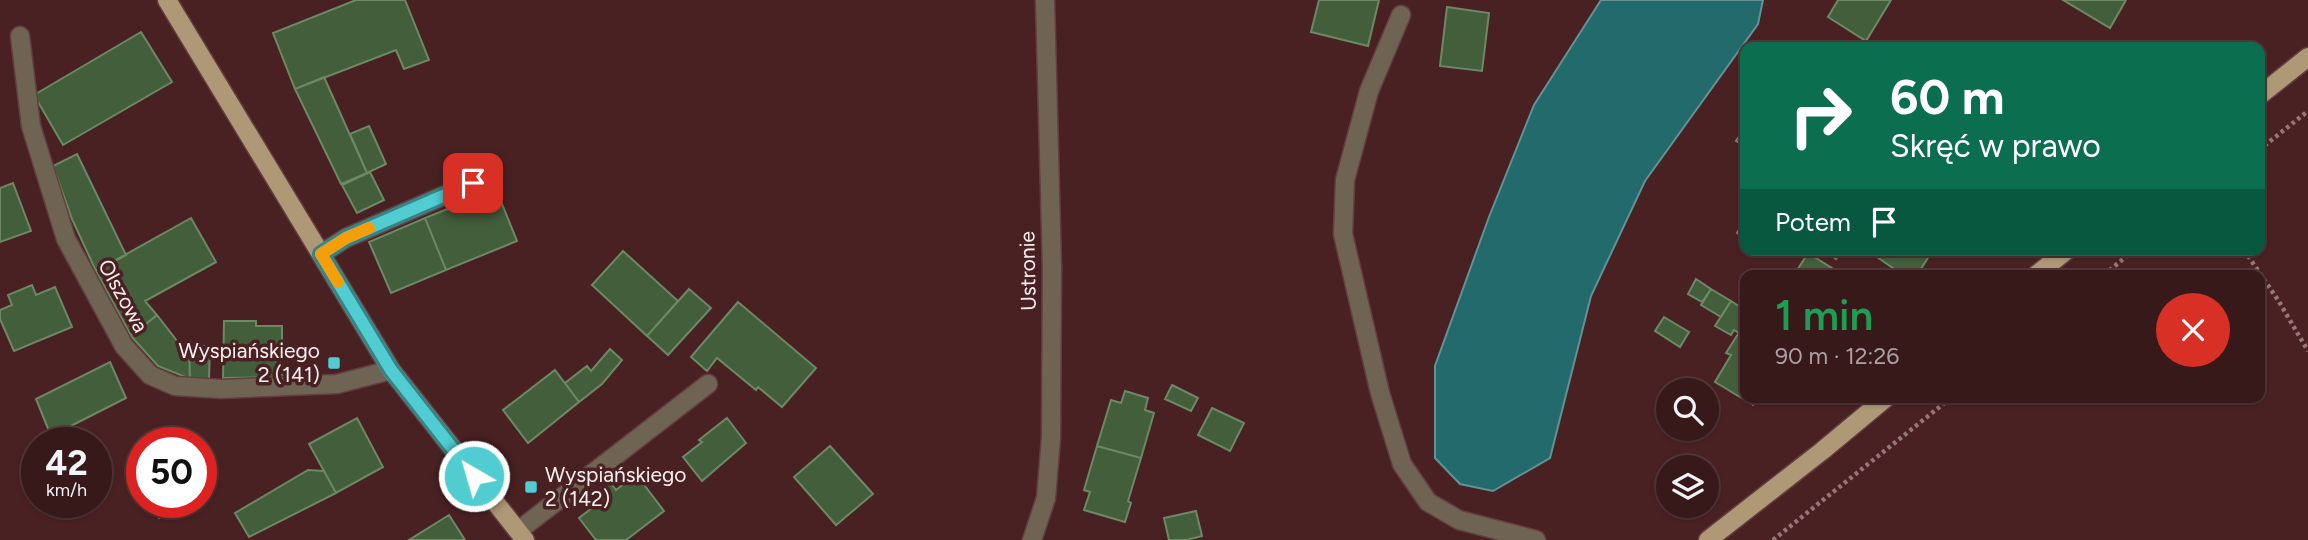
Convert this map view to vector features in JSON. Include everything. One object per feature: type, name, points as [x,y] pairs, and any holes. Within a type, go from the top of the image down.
[{"type":"main road","points":[[167,0],[391,370],[521,535]]},
{"type":"main road","points":[[2265,91],[2308,57]]},
{"type":"main road","points":[[2042,270],[2060,256]]},
{"type":"main road","points":[[1708,540],[1881,403]]},
{"type":"street","name":"Ustronie","points":[[1032,540],[1046,498],[1051,438],[1052,268],[1045,0]]},
{"type":"street","points":[[1401,15],[1369,91],[1345,180],[1343,234],[1380,393],[1402,464],[1428,502],[1459,520],[1536,540]]},
{"type":"street","name":"Olszowa","points":[[20,36],[31,125],[66,239],[124,346],[150,375],[174,386],[221,389],[337,384],[391,370]]},
{"type":"street","points":[[321,254],[346,238],[473,183]]},
{"type":"street","points":[[521,535],[708,384]]},
{"type":"path","points":[[2265,145],[2308,111]]},
{"type":"path","points":[[2110,270],[2127,256]]},
{"type":"path","points":[[2265,281],[2308,351]]},
{"type":"path","points":[[1773,540],[1944,403]]},
{"type":"water","points":[[1601,0],[1763,0],[1758,24],[1745,42],[1740,42],[1740,49],[1645,181],[1591,296],[1550,458],[1493,491],[1460,484],[1435,458],[1435,366],[1489,217],[1534,105]]},
{"type":"building","points":[[356,0],[405,0],[429,60],[404,69],[396,50],[295,89],[273,33]]},
{"type":"building","points":[[1319,0],[1379,0],[1368,46],[1311,32]]},
{"type":"building","points":[[1838,0],[1891,0],[1866,41],[1828,17]]},
{"type":"building","points":[[2063,0],[2126,0],[2110,28]]},
{"type":"building","points":[[1447,7],[1489,13],[1482,71],[1440,66]]},
{"type":"building","points":[[141,32],[172,82],[63,145],[34,95]]},
{"type":"building","points":[[324,77],[367,173],[341,184],[295,89]]},
{"type":"building","points":[[369,126],[386,164],[367,173],[350,134]]},
{"type":"building","points":[[77,154],[126,255],[96,271],[72,219],[53,166]]},
{"type":"building","points":[[370,172],[384,200],[357,213],[342,185]]},
{"type":"building","points":[[13,183],[31,231],[0,242],[0,188]]},
{"type":"building","points":[[496,189],[517,241],[446,270],[425,218]]},
{"type":"building","points":[[191,218],[216,262],[145,301],[157,315],[131,336],[96,271]]},
{"type":"building","points":[[425,218],[446,270],[391,293],[369,242]]},
{"type":"building","points":[[623,251],[678,301],[647,336],[592,285]]},
{"type":"building","points":[[1806,256],[1813,256],[1835,270],[1797,270]]},
{"type":"building","points":[[1875,256],[1929,256],[1920,270],[1896,270]]},
{"type":"building","points":[[1696,279],[1711,289],[1702,302],[1688,294]]},
{"type":"building","points":[[32,285],[36,295],[55,287],[72,327],[14,351],[0,319],[0,310],[12,305],[8,295]]},
{"type":"building","points":[[689,289],[711,308],[668,355],[647,336]]},
{"type":"building","points":[[1711,289],[1731,301],[1721,317],[1701,305]]},
{"type":"building","points":[[1731,301],[1740,307],[1740,334],[1734,330],[1731,335],[1715,326]]},
{"type":"building","points":[[738,302],[816,368],[782,407],[717,358],[707,371],[691,357]]},
{"type":"building","points":[[157,315],[181,346],[189,346],[190,379],[158,366],[131,336]]},
{"type":"building","points":[[1664,317],[1689,332],[1680,347],[1655,331]]},
{"type":"building","points":[[224,321],[256,321],[256,326],[282,326],[282,377],[223,378]]},
{"type":"building","points":[[1738,334],[1740,397],[1719,384],[1717,378],[1731,355],[1726,353]]},
{"type":"building","points":[[189,346],[210,346],[209,379],[190,379]]},
{"type":"building","points":[[610,349],[622,360],[602,384],[579,402],[565,383],[587,366],[591,371]]},
{"type":"building","points":[[110,362],[126,398],[69,427],[47,427],[36,399]]},
{"type":"building","points":[[555,370],[579,402],[528,443],[503,410]]},
{"type":"building","points":[[1172,385],[1198,398],[1191,411],[1165,399]]},
{"type":"building","points":[[1125,391],[1148,398],[1145,410],[1154,413],[1141,458],[1097,446],[1111,400],[1121,403]]},
{"type":"building","points":[[1212,408],[1244,423],[1230,451],[1198,435]]},
{"type":"building","points":[[357,418],[383,467],[336,493],[309,444]]},
{"type":"building","points":[[727,418],[746,443],[702,481],[683,457],[702,442],[699,440]]},
{"type":"building","points":[[830,446],[873,494],[836,525],[794,477]]},
{"type":"building","points":[[1097,446],[1141,458],[1128,501],[1131,503],[1125,522],[1084,510],[1090,492],[1084,490]]},
{"type":"building","points":[[308,470],[324,471],[336,493],[249,537],[235,513]]},
{"type":"building","points":[[636,474],[664,511],[626,540],[596,540],[579,518],[601,501],[595,492],[610,482],[616,490]]},
{"type":"building","points":[[1196,511],[1202,536],[1169,540],[1164,518]]},
{"type":"building","points":[[449,515],[465,540],[409,540]]},
{"type":"slow traffic","points":[[338,282],[321,254],[346,238],[369,228]]},
{"type":"place","name":"Wyspiańskiego 2 (141)","points":[[334,363]]},
{"type":"place","name":"Wyspiańskiego 2 (142)","points":[[531,487]]},
{"type":"route","points":[[473,183],[346,238],[321,254],[391,370],[474,476]]}]
